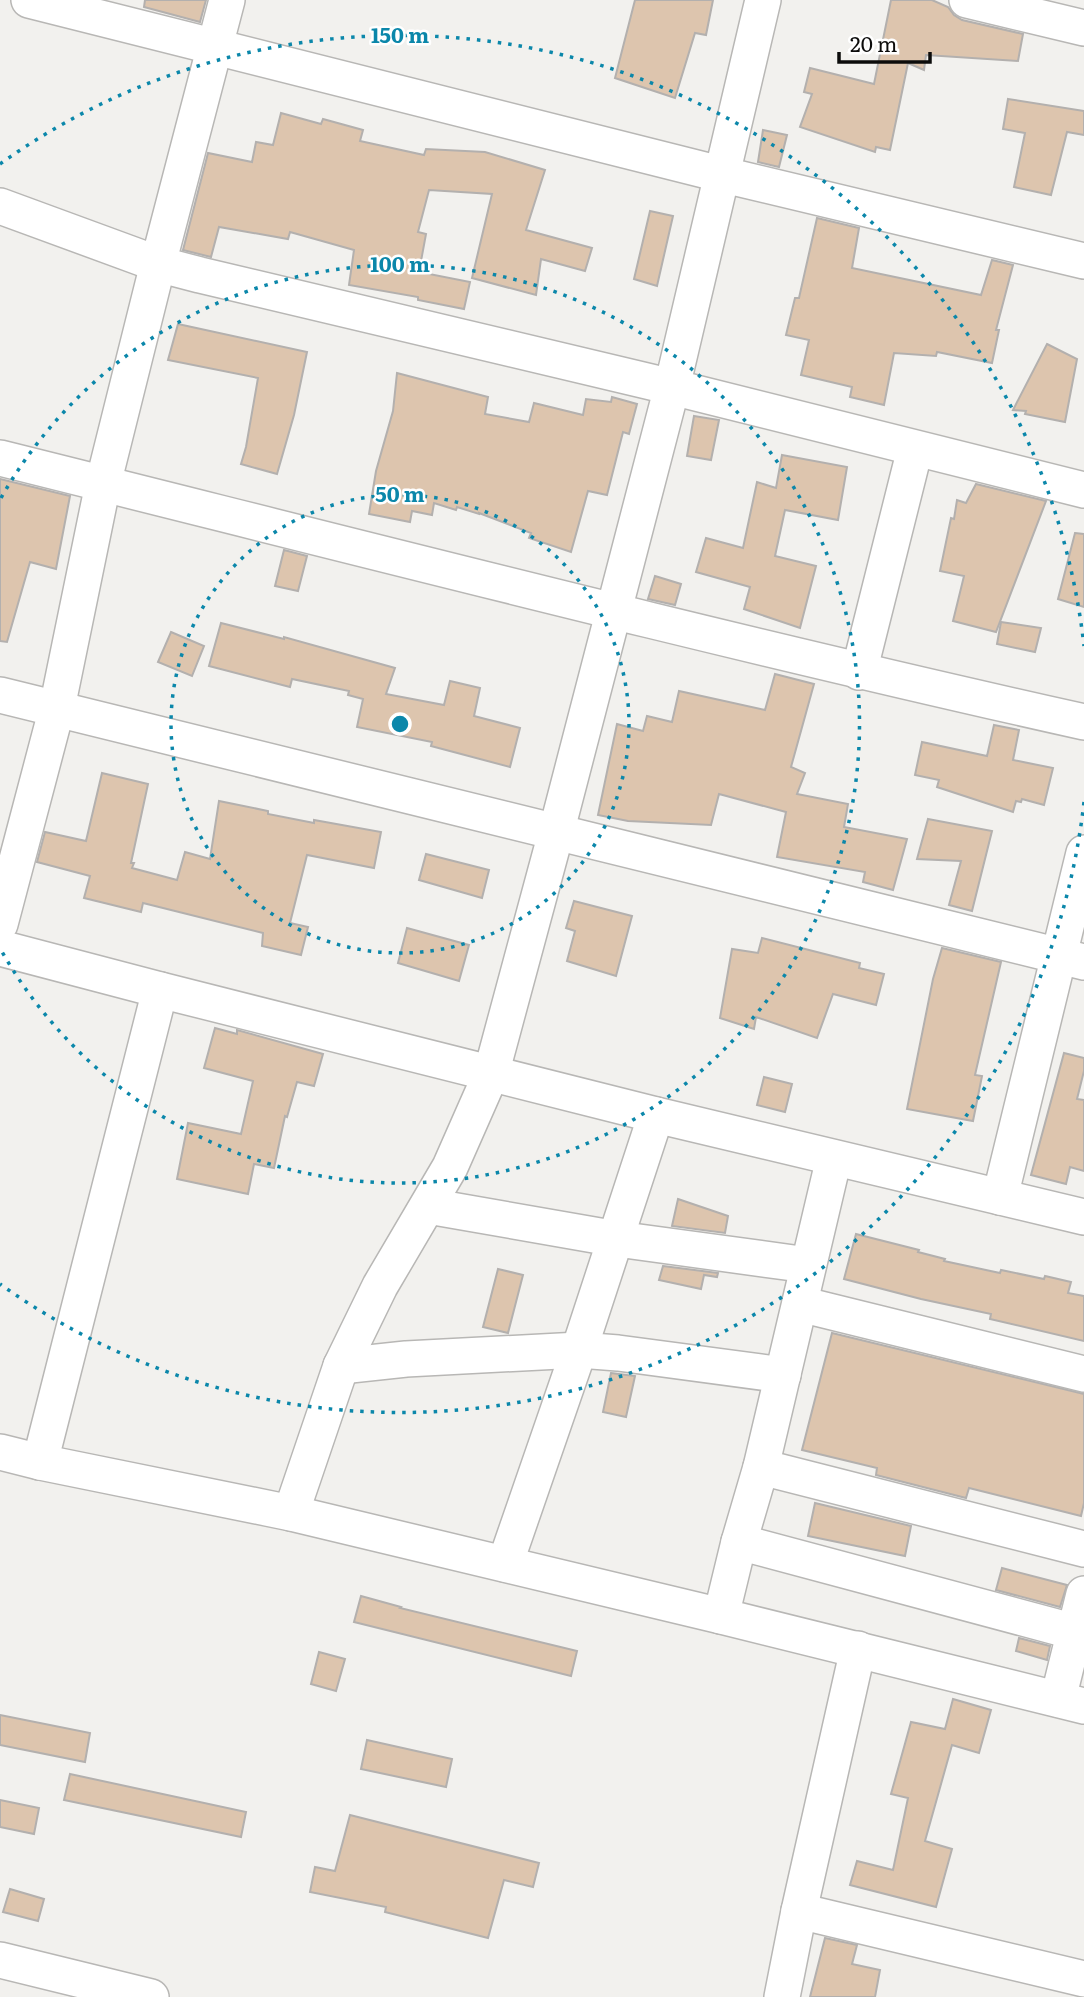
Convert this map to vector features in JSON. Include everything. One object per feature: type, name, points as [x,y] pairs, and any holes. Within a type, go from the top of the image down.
[{"type":"street","points":[[29,0],[720,174],[1084,261]]},
{"type":"street","points":[[0,924],[57,708],[103,484],[227,0]]},
{"type":"street","points":[[290,1513],[341,1366],[380,1286],[428,1206],[466,1133],[491,1073],[672,387],[762,0]]},
{"type":"street","points":[[967,0],[1084,29]]},
{"type":"street","points":[[0,206],[158,264],[672,387],[1084,490]]},
{"type":"street","points":[[859,671],[915,449]]},
{"type":"street","points":[[0,458],[614,612],[1084,722]]},
{"type":"street","points":[[0,695],[1071,959]]},
{"type":"street","points":[[1000,1197],[1071,959],[1084,853]]},
{"type":"street","points":[[0,948],[656,1115],[1084,1217]]},
{"type":"street","points":[[40,1462],[160,990]]},
{"type":"street","points":[[505,1564],[617,1238],[656,1115]]},
{"type":"street","points":[[721,1616],[761,1467],[834,1158]]},
{"type":"street","points":[[428,1206],[617,1238],[808,1265]]},
{"type":"street","points":[[800,1304],[1084,1374]]},
{"type":"street","points":[[341,1366],[419,1358],[579,1350],[783,1375]]},
{"type":"street","points":[[0,1452],[290,1513],[1071,1702],[1075,1632],[1084,1594]]},
{"type":"street","points":[[761,1467],[1084,1549]]},
{"type":"street","points":[[739,1542],[1075,1632]]},
{"type":"street","points":[[782,1997],[858,1649]]},
{"type":"street","points":[[799,1911],[1084,1979]]},
{"type":"street","points":[[0,1960],[151,1997]]},
{"type":"building","points":[[145,0],[206,0],[200,22],[144,7]]},
{"type":"building","points":[[635,0],[713,0],[706,35],[695,33],[675,98],[615,78]]},
{"type":"building","points":[[891,0],[932,0],[948,7],[962,20],[1023,34],[1018,61],[926,55],[924,70],[908,63],[890,150],[876,147],[875,152],[800,127],[812,94],[804,92],[810,68],[874,84]]},
{"type":"building","points":[[1008,99],[1084,111],[1084,135],[1067,132],[1051,195],[1014,187],[1025,133],[1003,129]]},
{"type":"building","points":[[281,113],[321,124],[323,119],[363,130],[360,141],[424,155],[426,149],[485,152],[545,170],[526,230],[592,248],[585,271],[541,259],[536,295],[472,278],[492,194],[429,190],[418,232],[426,234],[419,272],[470,282],[464,309],[418,300],[418,297],[349,285],[354,250],[290,232],[288,239],[219,227],[211,257],[183,250],[208,153],[252,162],[256,142],[273,145]]},
{"type":"building","points":[[763,130],[787,135],[779,167],[758,162]]},
{"type":"building","points":[[650,211],[673,216],[657,286],[634,279]]},
{"type":"building","points":[[817,218],[859,228],[852,268],[981,295],[992,260],[1013,265],[996,330],[999,330],[992,363],[937,352],[936,356],[894,353],[884,405],[850,397],[852,387],[801,375],[809,340],[786,335],[795,298],[799,298]]},
{"type":"building","points":[[178,324],[307,352],[294,415],[277,474],[241,464],[258,378],[168,360]]},
{"type":"building","points":[[1047,344],[1077,359],[1065,422],[1013,410]]},
{"type":"building","points":[[397,373],[488,397],[485,414],[529,422],[534,403],[583,415],[586,399],[611,402],[612,397],[637,404],[629,434],[623,432],[607,495],[588,491],[571,552],[529,538],[531,533],[457,507],[456,510],[434,503],[432,515],[412,511],[410,522],[369,514],[376,471],[393,411]]},
{"type":"building","points":[[694,416],[719,420],[711,460],[687,456]]},
{"type":"building","points":[[782,455],[847,467],[838,520],[785,510],[775,556],[816,566],[800,628],[744,609],[750,587],[696,572],[706,538],[743,548],[757,482],[776,488]]},
{"type":"building","points":[[0,479],[70,496],[56,569],[30,562],[7,642],[0,641]]},
{"type":"building","points":[[976,484],[1046,501],[996,632],[953,621],[964,576],[940,571],[957,500],[966,503]]},
{"type":"building","points":[[1075,533],[1084,534],[1084,607],[1058,599]]},
{"type":"building","points":[[284,550],[307,556],[298,591],[275,586]]},
{"type":"building","points":[[655,576],[681,584],[675,605],[648,599]]},
{"type":"building","points":[[1001,622],[1041,628],[1035,652],[997,644]]},
{"type":"building","points":[[221,623],[284,637],[395,668],[386,694],[444,705],[450,681],[480,688],[474,716],[520,728],[510,767],[431,746],[432,742],[357,727],[363,699],[348,695],[349,691],[292,679],[290,687],[209,666]]},
{"type":"building","points":[[171,632],[204,646],[192,676],[158,662]]},
{"type":"building","points":[[775,674],[814,684],[791,767],[805,773],[797,794],[848,804],[844,827],[907,839],[893,890],[863,882],[865,872],[777,857],[786,812],[719,794],[711,825],[628,821],[598,815],[617,724],[643,731],[647,716],[672,722],[679,691],[765,710]]},
{"type":"building","points":[[994,725],[1019,730],[1013,760],[1053,768],[1044,805],[1022,799],[1021,802],[1016,801],[1013,812],[937,787],[939,780],[915,775],[922,742],[987,756]]},
{"type":"building","points":[[102,773],[148,784],[132,868],[177,880],[185,852],[210,859],[219,801],[314,823],[314,820],[381,832],[374,868],[307,855],[290,923],[308,927],[301,955],[262,946],[263,933],[143,903],[141,912],[84,898],[90,876],[37,862],[45,832],[86,841]]},
{"type":"building","points":[[928,819],[992,831],[972,911],[949,905],[961,861],[917,859]]},
{"type":"building","points":[[426,854],[489,870],[482,898],[419,880]]},
{"type":"building","points":[[574,901],[632,916],[616,976],[567,961],[575,931],[566,928]]},
{"type":"building","points":[[407,928],[469,945],[459,981],[398,963]]},
{"type":"building","points":[[762,938],[860,963],[859,968],[884,974],[876,1005],[833,994],[817,1038],[756,1017],[754,1029],[720,1018],[732,949],[758,953]]},
{"type":"building","points":[[942,948],[1001,962],[975,1075],[982,1076],[973,1121],[907,1109],[933,979]]},
{"type":"building","points":[[215,1028],[237,1034],[237,1030],[323,1054],[314,1086],[297,1082],[287,1117],[285,1116],[274,1168],[254,1164],[248,1194],[177,1179],[188,1123],[241,1134],[253,1081],[204,1068]]},
{"type":"building","points":[[1064,1053],[1084,1058],[1084,1071],[1077,1099],[1084,1100],[1084,1171],[1070,1167],[1066,1184],[1031,1175]]},
{"type":"building","points":[[764,1077],[792,1084],[785,1112],[757,1105]]},
{"type":"building","points":[[678,1199],[728,1216],[725,1233],[672,1226]]},
{"type":"building","points":[[856,1234],[919,1250],[918,1252],[945,1259],[944,1261],[1000,1273],[1001,1270],[1071,1282],[1068,1293],[1084,1296],[1084,1341],[990,1319],[991,1314],[844,1279]]},
{"type":"building","points":[[663,1266],[718,1273],[717,1277],[704,1275],[701,1289],[659,1280]]},
{"type":"building","points":[[498,1269],[523,1275],[508,1333],[483,1327]]},
{"type":"building","points":[[832,1333],[1084,1394],[1084,1503],[1081,1516],[969,1488],[966,1498],[876,1475],[877,1468],[802,1450]]},
{"type":"building","points":[[611,1373],[635,1376],[626,1417],[603,1412]]},
{"type":"building","points":[[815,1503],[911,1526],[905,1556],[808,1536]]},
{"type":"building","points":[[1002,1568],[1067,1585],[1060,1607],[996,1590]]},
{"type":"building","points":[[361,1596],[577,1651],[571,1676],[354,1622]]},
{"type":"building","points":[[1019,1638],[1050,1646],[1047,1660],[1016,1651]]},
{"type":"building","points":[[319,1652],[345,1659],[336,1691],[311,1684]]},
{"type":"building","points":[[953,1699],[991,1710],[979,1753],[952,1745],[925,1841],[952,1849],[936,1907],[850,1885],[857,1861],[893,1870],[908,1798],[891,1794],[911,1722],[945,1729]]},
{"type":"building","points":[[0,1715],[90,1733],[85,1762],[0,1745]]},
{"type":"building","points":[[367,1740],[452,1759],[446,1787],[361,1769]]},
{"type":"building","points":[[70,1774],[246,1812],[241,1837],[64,1800]]},
{"type":"building","points":[[0,1800],[39,1808],[34,1834],[0,1827]]},
{"type":"building","points":[[350,1815],[539,1863],[533,1887],[504,1880],[488,1938],[385,1912],[386,1907],[310,1892],[315,1867],[335,1871]]},
{"type":"building","points":[[10,1889],[44,1899],[38,1921],[3,1912]]},
{"type":"building","points":[[825,1938],[857,1945],[852,1964],[880,1970],[875,1997],[810,1997]]}]
